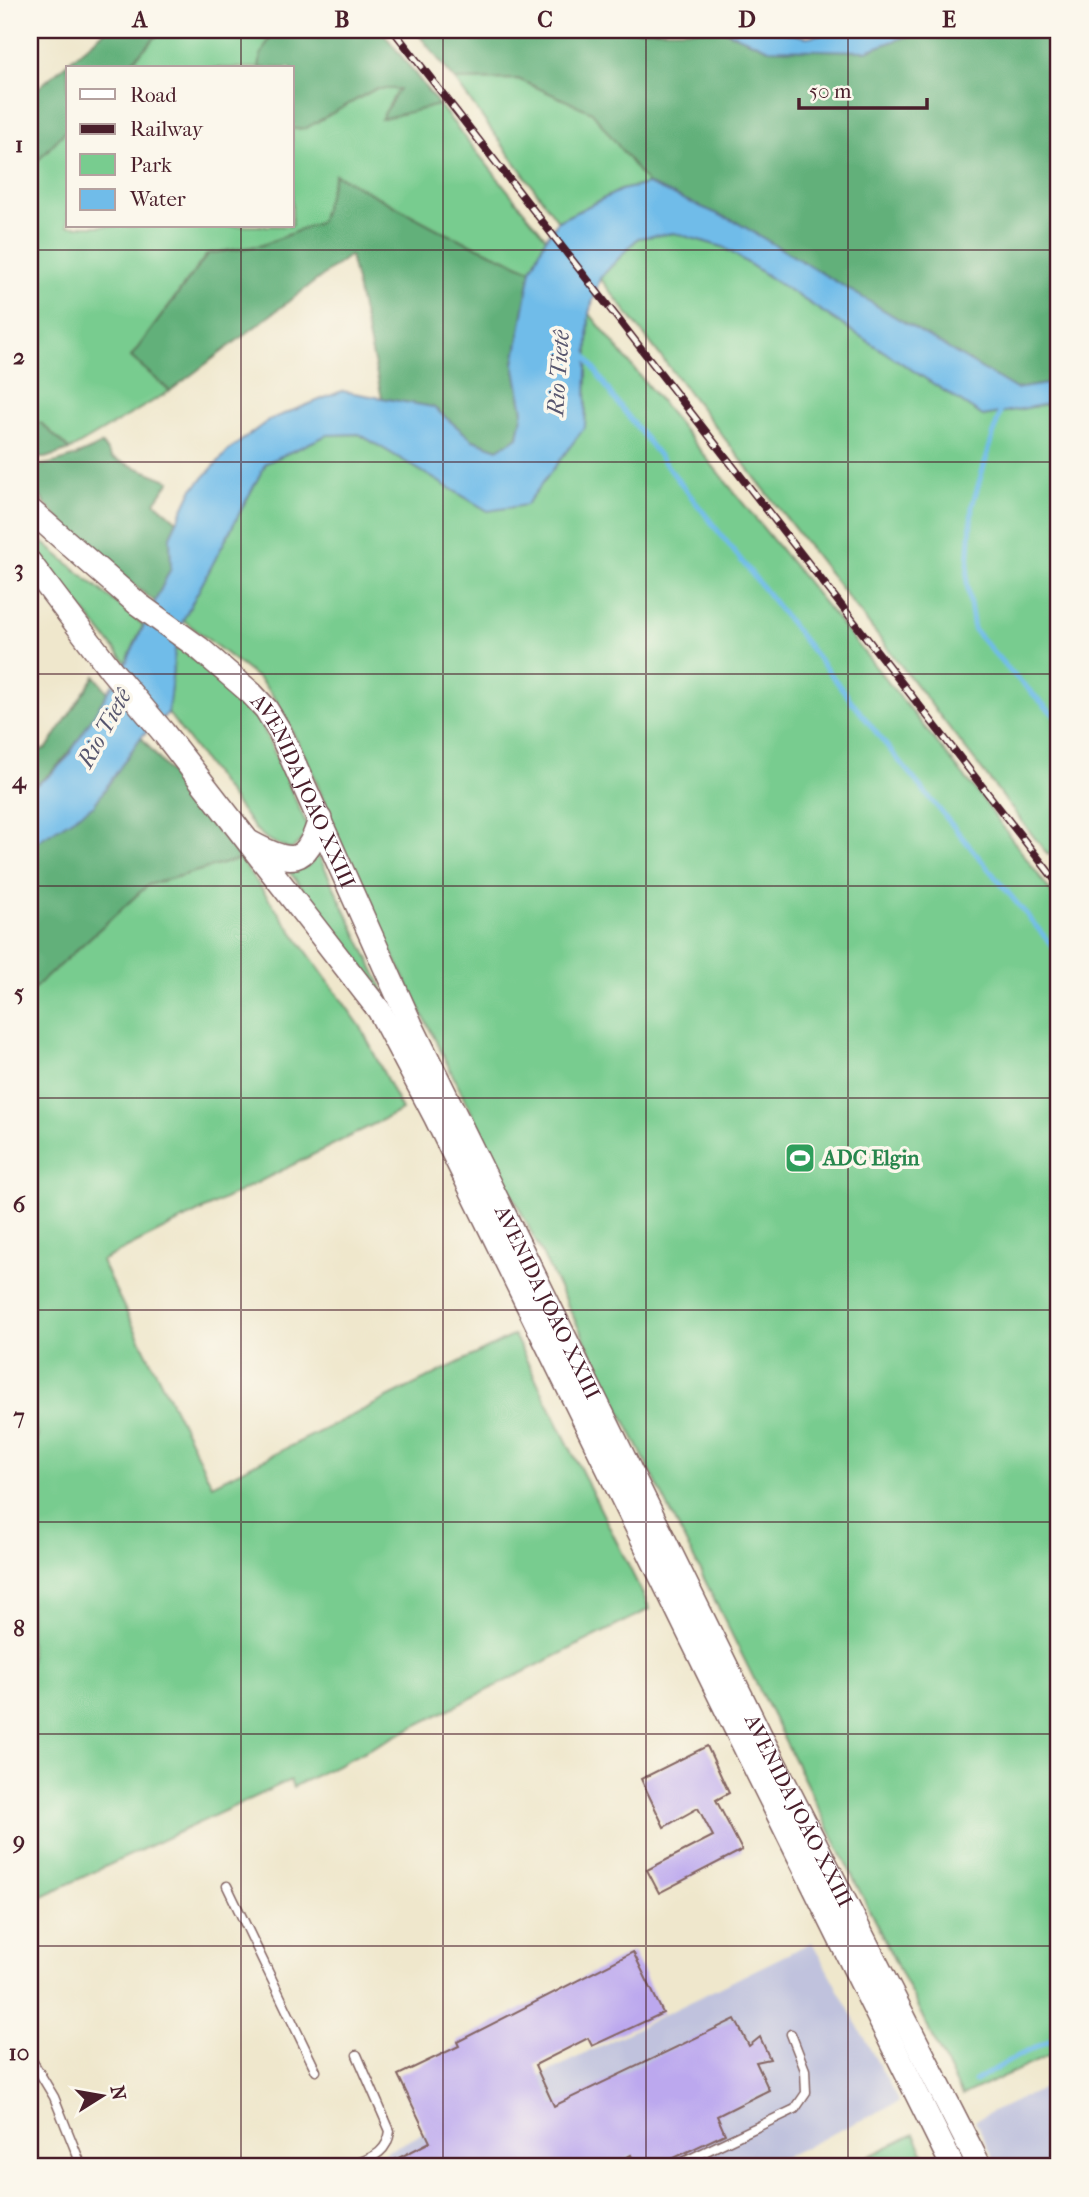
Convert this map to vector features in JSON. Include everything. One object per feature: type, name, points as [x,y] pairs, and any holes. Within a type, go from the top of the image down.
[{"type":"main road","name":"AVENIDA JOÃO XXIII","points":[[30,510],[138,604],[199,648],[251,693],[266,709],[281,732],[375,945],[438,1079],[759,1733],[980,2167]]},
{"type":"main road","name":"AVENIDA JOÃO XXIII","points":[[30,563],[111,670],[352,972],[379,1010],[404,1054],[953,2167]]},
{"type":"main road","points":[[245,839],[283,857],[295,857],[306,852],[313,843],[320,818]]},
{"type":"lane","points":[[227,1886],[316,2071]]},
{"type":"lane","points":[[673,2167],[795,2109],[806,2093],[805,2070],[791,2034]]},
{"type":"lane","points":[[348,2167],[383,2151],[389,2142],[390,2131],[357,2056]]},
{"type":"lane","points":[[30,2057],[50,2089],[82,2167]]},
{"type":"shaded area","points":[[812,1942],[899,2102],[763,2167],[355,2167]]},
{"type":"shaded area","points":[[1059,2081],[1059,2167],[998,2167],[975,2120]]},
{"type":"green space","points":[[106,30],[162,30],[128,66],[66,66],[66,130],[30,169],[30,95]]},
{"type":"green space","points":[[162,30],[274,30],[261,55],[259,66],[128,66]]},
{"type":"green space","points":[[274,30],[381,30],[439,105],[381,119],[399,89],[375,89],[306,128],[294,129],[294,66],[259,66],[261,55]]},
{"type":"green space","points":[[415,30],[723,30],[769,49],[866,51],[925,30],[1059,30],[1059,382],[1016,389],[736,222],[648,184],[592,112],[518,79],[455,80]]},
{"type":"green space","points":[[518,79],[592,112],[648,184],[621,190],[558,221],[455,80]]},
{"type":"green space","points":[[399,88],[382,118],[439,105],[546,238],[531,270],[443,232],[320,222],[263,245],[207,254],[131,357],[170,391],[70,450],[41,423],[30,422],[30,169],[66,130],[66,228],[294,228],[294,129],[306,128],[376,89]]},
{"type":"green space","points":[[335,174],[443,232],[531,270],[514,364],[523,411],[518,437],[498,449],[473,440],[433,407],[382,398],[350,255],[170,391],[131,357],[208,254],[263,245],[320,222]]},
{"type":"green space","points":[[674,233],[723,247],[983,416],[1059,402],[1059,848],[1048,855],[600,278],[638,238]]},
{"type":"green space","points":[[589,313],[981,797],[1059,903],[1059,2051],[962,2096],[353,875],[312,771],[277,701],[260,680],[183,620],[266,463],[327,435],[359,434],[488,511],[585,427]]},
{"type":"green space","points":[[30,422],[41,423],[70,450],[45,458],[30,458]]},
{"type":"green space","points":[[102,444],[112,458],[170,481],[155,502],[177,521],[170,536],[171,568],[155,602],[92,552],[48,507],[30,483],[30,466],[67,459]]},
{"type":"green space","points":[[30,532],[143,625],[126,663],[30,544]]},
{"type":"green space","points":[[180,648],[232,690],[261,723],[306,823],[307,835],[291,850],[268,840],[255,829],[168,713],[175,650]]},
{"type":"green space","points":[[95,676],[108,692],[66,757],[30,789],[30,754],[47,748]]},
{"type":"green space","points":[[141,737],[240,859],[148,885],[30,992],[30,846],[94,805]]},
{"type":"green space","points":[[318,854],[397,1018],[360,963],[288,870],[305,867]]},
{"type":"green space","points":[[240,859],[361,1027],[402,1110],[101,1261],[212,1485],[514,1335],[650,1609],[293,1787],[290,1780],[30,1902],[30,1449],[38,1436],[30,1422],[30,992],[148,885]]},
{"type":"green space","points":[[914,2134],[930,2167],[847,2167]]},
{"type":"water","points":[[723,30],[775,30],[806,37],[846,30],[925,30],[866,51],[769,49]]},
{"type":"water","name":"Rio Tietê","points":[[648,184],[736,222],[1016,389],[1059,382],[1059,402],[983,416],[723,247],[674,233],[638,238],[600,278],[589,313],[585,427],[526,505],[488,511],[359,434],[327,435],[266,463],[183,620],[175,650],[168,713],[141,737],[94,805],[30,846],[30,789],[49,776],[67,758],[126,663],[171,568],[170,536],[192,490],[229,450],[269,420],[342,391],[433,407],[473,440],[498,449],[518,437],[523,411],[514,364],[531,270],[546,238],[558,221],[621,190]]},
{"type":"building","points":[[707,1746],[729,1793],[716,1800],[742,1850],[659,1893],[647,1870],[713,1836],[698,1808],[664,1827],[641,1779]]},
{"type":"building","points":[[633,1952],[663,2013],[592,2046],[588,2038],[535,2065],[554,2106],[735,2019],[749,2046],[760,2037],[770,2059],[756,2062],[769,2090],[717,2116],[725,2134],[655,2167],[636,2167],[631,2155],[609,2167],[381,2167],[430,2142],[398,2075],[459,2046],[457,2042]]},
{"type":"waterway","name":"Rio Tietê","points":[[584,353],[613,397],[890,750],[1059,954]]},
{"type":"waterway","points":[[1001,409],[972,506],[967,583],[974,630],[1059,720]]},
{"type":"waterway","points":[[975,2081],[1059,2036]]},
{"type":"railway","points":[[393,30],[1059,885]]},
{"type":"place","name":"ADC Elgin","points":[[800,1158]]}]
